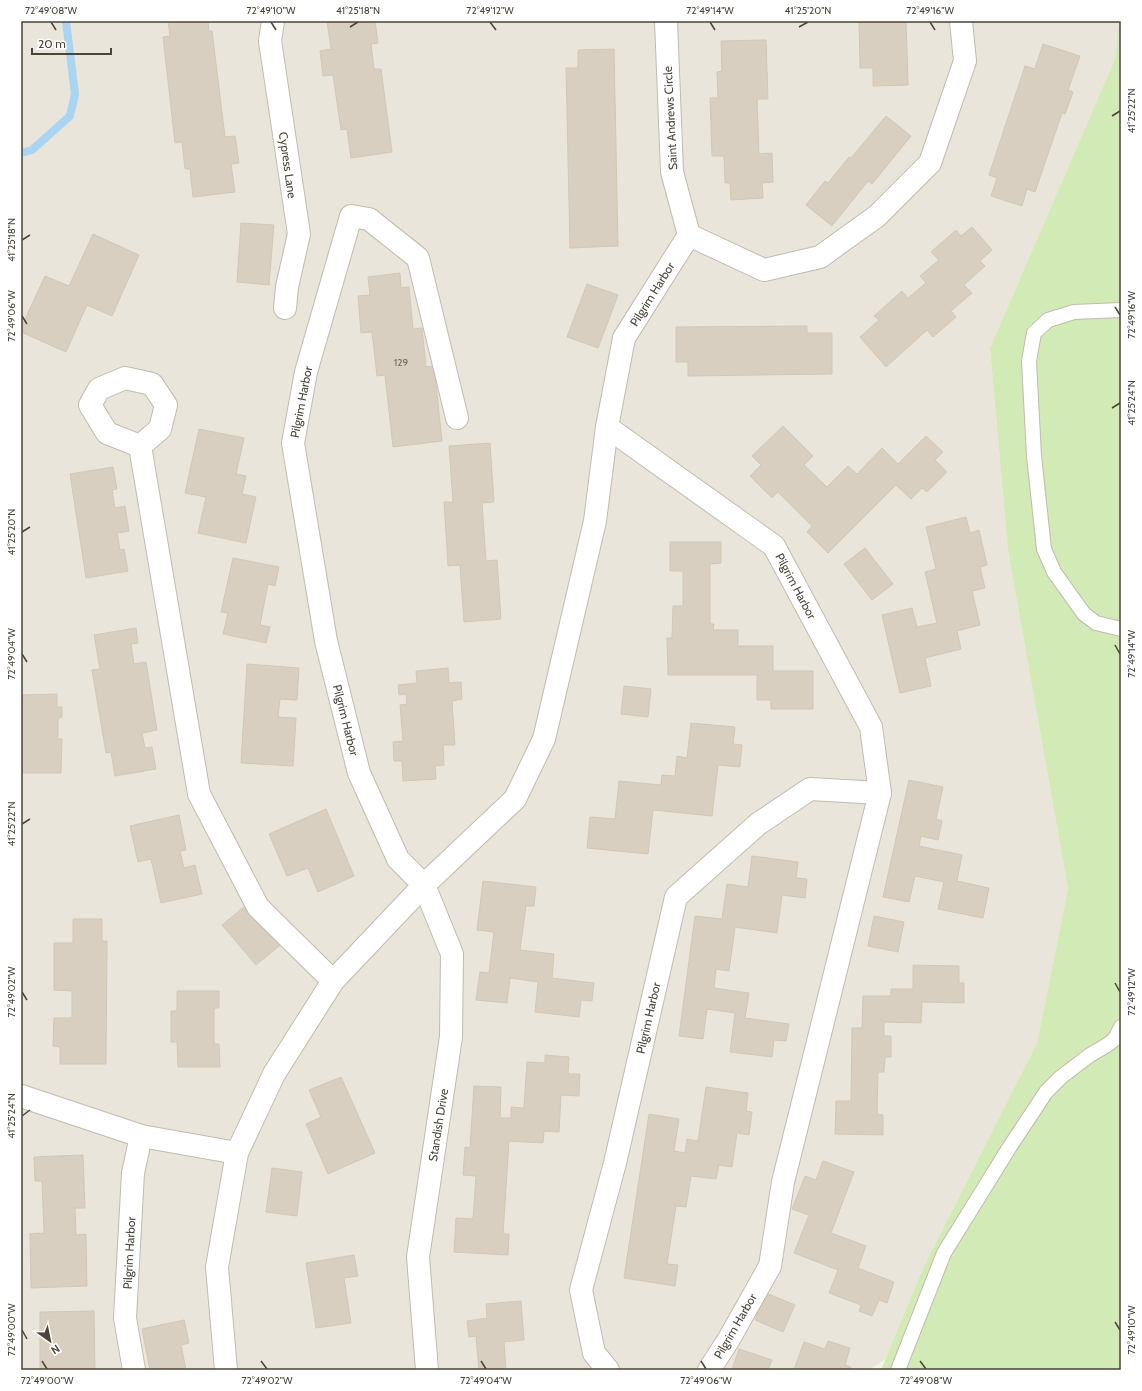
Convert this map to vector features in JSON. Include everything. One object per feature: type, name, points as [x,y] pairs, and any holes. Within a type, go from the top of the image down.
[{"type":"street","name":"Cypress Lane","points":[[273,21],[270,41],[299,234],[287,287],[285,308]]},
{"type":"street","name":"Saint Andrews Circle","points":[[666,21],[672,172],[688,235]]},
{"type":"street","points":[[688,235],[764,270],[820,257],[877,216],[930,163],[965,61],[961,21]]},
{"type":"street","name":"Pilgrim Harbor","points":[[424,885],[398,859],[359,774],[326,641],[293,443],[306,372],[352,216],[368,219],[418,258],[457,418]]},
{"type":"street","name":"Pilgrim Harbor","points":[[226,1370],[217,1267],[237,1153],[274,1074],[334,981],[424,885],[515,799],[544,739],[595,521],[607,427],[624,338],[688,235]]},
{"type":"street","name":"Pilgrim Harbor","points":[[607,427],[774,546],[871,727],[880,793],[783,1182],[770,1266],[729,1339],[709,1370]]},
{"type":"street","points":[[140,446],[199,794],[258,907],[334,981]]},
{"type":"street","name":"Pilgrim Harbor","points":[[608,1370],[594,1353],[581,1290],[615,1164],[676,897],[758,824],[810,789],[880,793]]},
{"type":"street","name":"Standish Drive","points":[[424,885],[452,954],[451,1037],[418,1257],[426,1370]]},
{"type":"street","points":[[21,1096],[141,1136],[237,1153]]},
{"type":"street","name":"Pilgrim Harbor","points":[[134,1370],[125,1318],[133,1173],[141,1136]]},
{"type":"lane","points":[[1121,310],[1074,312],[1048,320],[1034,333],[1029,361],[1034,456],[1044,549],[1054,572],[1084,614],[1096,623],[1121,629]]},
{"type":"lane","points":[[898,1370],[944,1253],[1009,1148],[1046,1092],[1061,1077],[1090,1055],[1107,1046],[1115,1039],[1121,1027]]},
{"type":"shaded area","points":[[21,21],[1119,21],[1115,59],[990,348],[1008,551],[1068,889],[1037,1043],[924,1266],[886,1359],[868,1370],[21,1370]]},
{"type":"green space","points":[[1119,21],[1121,21],[1121,1370],[881,1370],[924,1266],[1037,1043],[1068,889],[1008,551],[990,348],[1115,59]]},
{"type":"building","points":[[168,21],[208,21],[209,31],[212,31],[225,137],[235,136],[239,163],[231,164],[235,192],[193,197],[190,169],[185,169],[182,142],[175,143],[163,37],[170,36]]},
{"type":"building","points":[[327,21],[375,21],[378,43],[371,44],[374,69],[381,69],[392,152],[351,158],[347,129],[341,130],[333,75],[323,76],[320,51],[331,49]]},
{"type":"building","points":[[859,21],[906,21],[908,85],[873,86],[873,68],[860,68]]},
{"type":"building","points":[[766,40],[768,99],[757,99],[759,154],[772,153],[773,182],[762,183],[763,198],[731,200],[730,183],[725,183],[724,156],[712,156],[710,98],[718,98],[717,72],[722,71],[721,41]]},
{"type":"building","points":[[1043,44],[1080,56],[1068,90],[1073,92],[1065,114],[1062,113],[1035,192],[1027,189],[1022,206],[991,196],[997,178],[989,175],[1025,66],[1035,69]]},
{"type":"building","points":[[614,49],[618,246],[570,248],[566,68],[578,68],[578,50]]},
{"type":"building","points":[[886,116],[911,136],[872,184],[868,181],[832,226],[806,205],[825,181],[828,183],[849,157],[851,158]]},
{"type":"building","points":[[241,223],[274,225],[269,285],[237,282]]},
{"type":"building","points":[[972,227],[992,250],[980,261],[985,266],[964,285],[972,293],[951,311],[956,317],[933,337],[927,330],[886,367],[860,337],[879,320],[874,316],[902,291],[908,298],[926,283],[920,276],[939,260],[931,252],[956,230],[961,236]]},
{"type":"building","points":[[93,234],[139,255],[112,316],[87,305],[66,352],[21,332],[21,328],[45,276],[69,286]]},
{"type":"building","points":[[400,273],[401,288],[409,287],[413,329],[422,328],[426,367],[434,366],[442,441],[393,447],[385,375],[377,376],[372,332],[361,333],[358,296],[370,295],[368,277]]},
{"type":"building","points":[[587,284],[618,295],[598,348],[567,337]]},
{"type":"building","points":[[807,326],[807,333],[832,333],[832,374],[688,376],[688,362],[676,362],[676,327]]},
{"type":"building","points":[[783,426],[813,456],[804,465],[827,487],[848,466],[857,474],[882,448],[898,464],[926,436],[943,452],[935,460],[947,472],[927,492],[922,488],[911,499],[896,485],[828,553],[807,532],[812,526],[778,492],[772,498],[750,476],[761,465],[752,456]]},
{"type":"building","points":[[199,429],[244,438],[236,474],[246,476],[242,494],[256,497],[246,543],[198,533],[206,497],[185,493]]},
{"type":"building","points":[[490,443],[494,502],[482,503],[486,561],[497,560],[501,619],[464,622],[460,565],[448,566],[444,502],[453,502],[449,446]]},
{"type":"building","points":[[113,467],[117,489],[112,490],[115,508],[125,506],[129,531],[117,533],[120,550],[124,549],[128,571],[86,578],[70,474]]},
{"type":"building","points":[[966,517],[970,533],[979,530],[987,565],[980,567],[985,588],[972,591],[980,625],[957,631],[961,649],[925,658],[931,686],[900,693],[882,615],[912,608],[917,627],[937,623],[925,572],[936,569],[926,527]]},
{"type":"building","points":[[670,542],[721,542],[721,563],[710,564],[710,624],[714,624],[713,630],[738,630],[738,646],[773,646],[773,671],[813,671],[813,709],[771,709],[771,700],[757,700],[757,675],[668,675],[667,638],[672,638],[673,606],[683,606],[683,571],[670,571]]},
{"type":"building","points":[[865,548],[893,584],[872,600],[844,564]]},
{"type":"building","points":[[233,558],[279,567],[275,586],[268,584],[260,625],[270,627],[266,643],[223,634],[228,613],[221,612]]},
{"type":"building","points":[[136,628],[138,643],[131,644],[134,664],[146,662],[157,730],[142,733],[145,748],[152,747],[156,769],[115,776],[111,752],[106,753],[92,670],[100,669],[94,635]]},
{"type":"building","points":[[247,664],[299,668],[297,700],[280,699],[278,717],[296,718],[293,766],[241,763]]},
{"type":"building","points":[[448,668],[449,683],[461,682],[462,699],[452,701],[455,745],[443,745],[444,765],[435,766],[436,779],[403,781],[402,761],[394,761],[393,742],[403,741],[400,705],[407,704],[406,694],[399,695],[398,685],[417,683],[416,671]]},
{"type":"building","points":[[624,686],[651,689],[648,717],[621,714]]},
{"type":"building","points":[[57,694],[57,707],[62,707],[62,717],[58,719],[58,739],[62,739],[61,773],[21,773],[22,695]]},
{"type":"building","points":[[691,723],[735,727],[733,744],[742,745],[740,767],[718,765],[712,816],[653,810],[648,854],[587,848],[590,817],[615,819],[619,781],[661,785],[662,775],[675,776],[677,756],[687,758]]},
{"type":"building","points":[[909,780],[943,787],[936,819],[942,821],[938,840],[921,836],[919,846],[962,855],[957,881],[989,888],[983,918],[938,909],[944,882],[915,876],[909,902],[883,897]]},
{"type":"building","points":[[326,809],[354,876],[318,892],[308,868],[287,876],[269,834]]},
{"type":"building","points":[[179,815],[186,850],[180,851],[184,868],[195,865],[202,894],[161,903],[151,859],[138,862],[130,826]]},
{"type":"building","points":[[752,856],[798,862],[796,878],[807,879],[805,898],[782,895],[777,933],[735,927],[729,971],[716,969],[714,988],[749,993],[745,1018],[789,1024],[786,1041],[774,1040],[772,1057],[730,1052],[735,1013],[707,1009],[703,1039],[679,1036],[695,916],[722,919],[727,884],[748,887]]},
{"type":"building","points":[[483,881],[536,887],[534,906],[526,906],[520,950],[554,954],[552,978],[594,983],[592,1001],[581,1000],[579,1017],[535,1012],[538,982],[510,978],[507,1003],[476,1000],[480,972],[489,973],[494,932],[477,930]]},
{"type":"building","points":[[250,902],[283,943],[256,965],[222,925]]},
{"type":"building","points":[[874,916],[904,922],[898,952],[868,946]]},
{"type":"building","points":[[73,919],[102,919],[102,941],[107,941],[106,1064],[60,1064],[60,1047],[53,1046],[54,1018],[72,1018],[72,991],[54,990],[54,943],[73,943]]},
{"type":"building","points":[[913,965],[959,966],[959,983],[964,983],[964,1003],[922,1002],[921,1023],[884,1022],[884,1036],[891,1036],[891,1057],[885,1057],[884,1072],[878,1072],[877,1114],[883,1115],[883,1135],[835,1134],[836,1101],[851,1101],[852,1028],[862,1028],[863,996],[891,996],[891,989],[913,989]]},
{"type":"building","points":[[177,991],[219,991],[219,1008],[214,1008],[214,1044],[219,1044],[220,1067],[178,1067],[177,1042],[171,1042],[171,1011],[177,1011]]},
{"type":"building","points":[[545,1055],[569,1057],[568,1074],[580,1074],[579,1096],[561,1095],[559,1132],[544,1131],[543,1143],[509,1141],[503,1234],[509,1234],[508,1255],[454,1252],[456,1218],[473,1219],[476,1176],[463,1175],[465,1147],[470,1148],[474,1086],[501,1087],[500,1118],[511,1118],[511,1107],[524,1108],[527,1062],[545,1063]]},
{"type":"building","points":[[341,1077],[375,1153],[328,1174],[306,1124],[321,1117],[309,1090]]},
{"type":"building","points":[[706,1087],[748,1093],[746,1111],[752,1112],[749,1135],[737,1133],[732,1167],[719,1165],[716,1179],[691,1176],[686,1207],[676,1206],[667,1264],[678,1265],[675,1286],[624,1278],[649,1114],[679,1119],[674,1151],[685,1153],[687,1139],[698,1141]]},
{"type":"building","points":[[83,1155],[85,1208],[75,1208],[76,1235],[86,1234],[87,1286],[31,1288],[30,1234],[44,1233],[42,1181],[35,1181],[34,1157]]},
{"type":"building","points":[[823,1161],[854,1172],[831,1233],[866,1246],[858,1268],[894,1282],[887,1303],[879,1300],[872,1316],[859,1311],[861,1305],[829,1293],[838,1270],[794,1253],[809,1215],[792,1209],[805,1176],[816,1180]]},
{"type":"building","points":[[272,1168],[302,1172],[297,1216],[266,1212]]},
{"type":"building","points":[[354,1255],[358,1276],[344,1278],[351,1323],[316,1328],[306,1263]]},
{"type":"building","points":[[766,1293],[795,1305],[783,1332],[755,1320]]},
{"type":"building","points":[[521,1301],[524,1340],[504,1342],[506,1370],[479,1370],[476,1336],[469,1337],[467,1321],[487,1318],[486,1304]]},
{"type":"building","points":[[94,1311],[95,1370],[40,1370],[40,1312]]},
{"type":"building","points":[[184,1320],[189,1343],[181,1345],[186,1370],[150,1370],[142,1329]]},
{"type":"building","points":[[828,1341],[850,1348],[845,1365],[851,1367],[850,1370],[794,1370],[804,1342],[825,1349]]},
{"type":"building","points":[[739,1349],[772,1360],[768,1370],[732,1370]]},
{"type":"waterway","points":[[21,153],[32,150],[70,116],[75,94],[66,21]]}]
